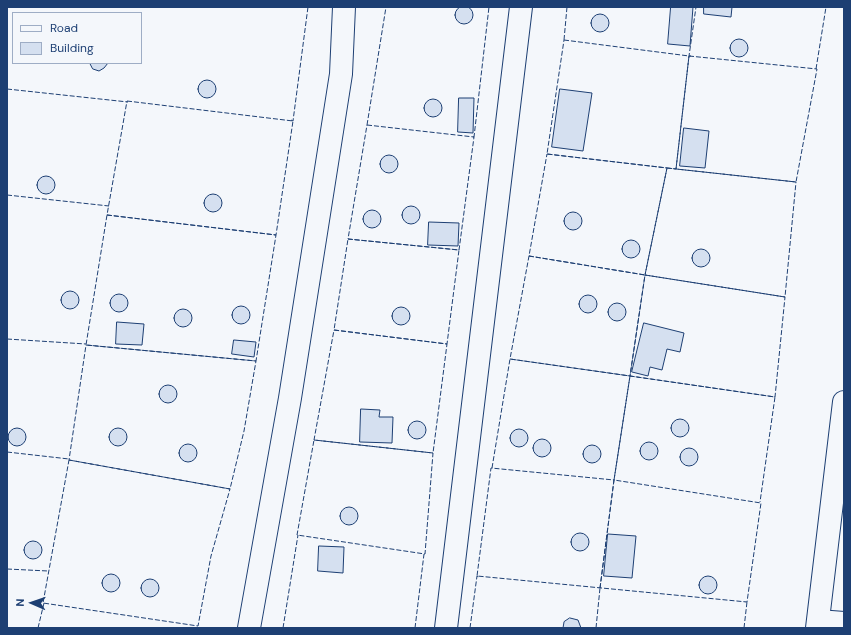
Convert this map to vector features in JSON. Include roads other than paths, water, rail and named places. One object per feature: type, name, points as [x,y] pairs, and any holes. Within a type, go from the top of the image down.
[{"type":"street","points":[[249,628],[290,398],[341,74],[344,7]]},
{"type":"street","points":[[446,628],[521,7]]},
{"type":"street","points":[[844,402],[818,624],[844,623]]}]
